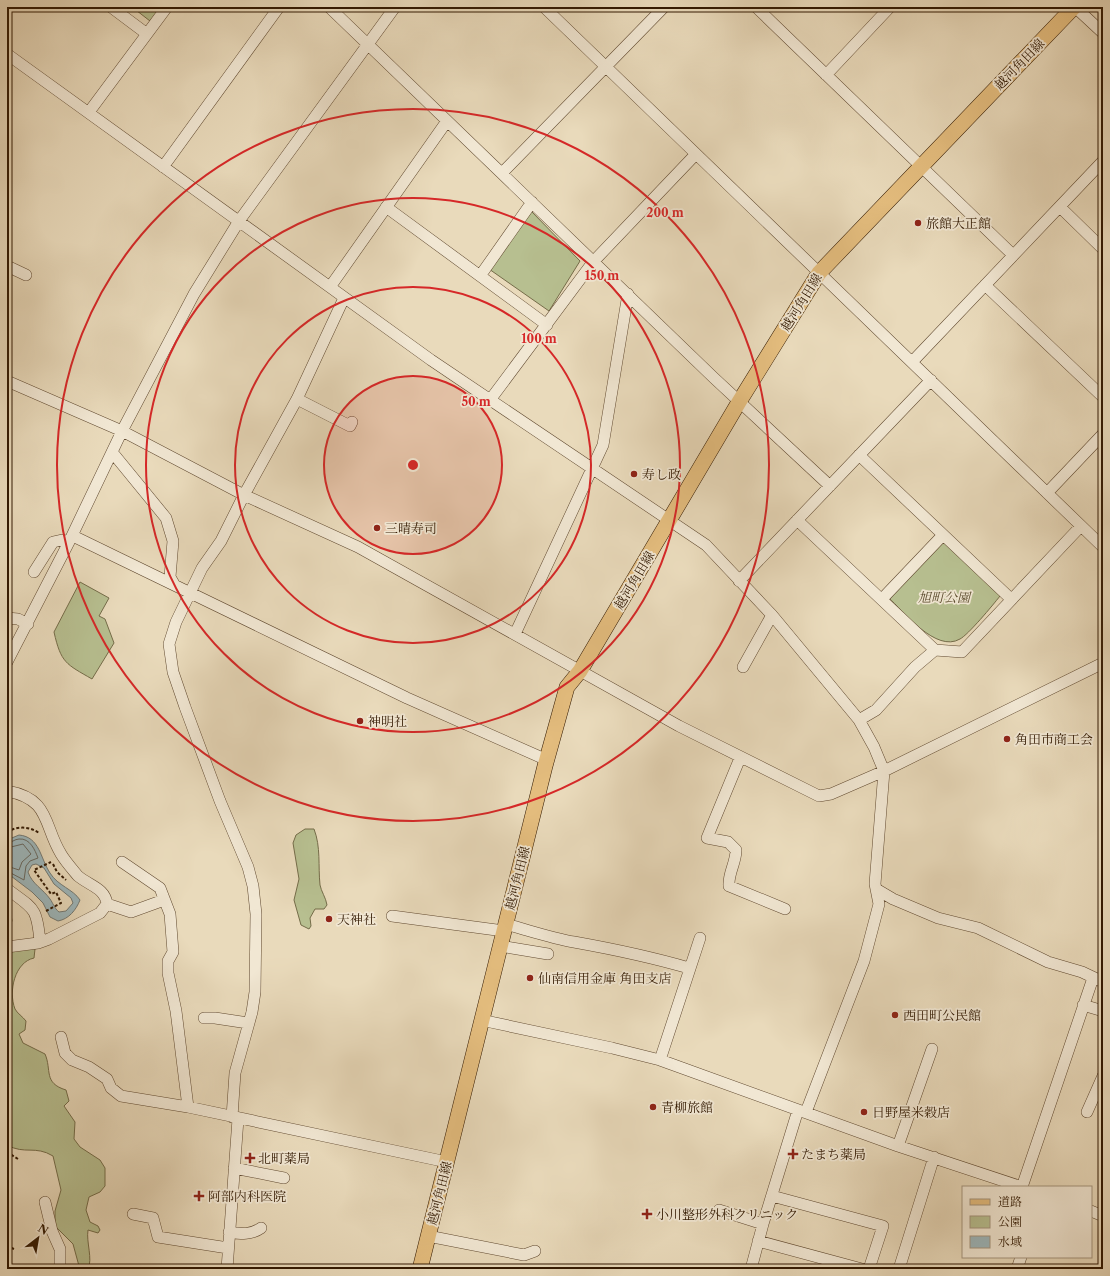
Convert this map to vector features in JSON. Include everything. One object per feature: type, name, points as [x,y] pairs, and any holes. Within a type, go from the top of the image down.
[{"type":"main road","name":"越河角田線","points":[[420,1269],[504,927],[567,687],[580,671],[739,402],[819,273],[1074,7]]},
{"type":"street","points":[[110,7],[147,34]]},
{"type":"street","points":[[89,112],[167,7]]},
{"type":"street","points":[[163,167],[279,7]]},
{"type":"street","points":[[329,7],[739,402],[756,415],[830,486]]},
{"type":"street","points":[[7,662],[71,539],[122,432],[194,294],[239,221],[396,7]]},
{"type":"street","points":[[544,7],[607,67],[695,155],[931,380],[1103,547]]},
{"type":"street","points":[[502,173],[664,7]]},
{"type":"street","points":[[756,7],[1013,255]]},
{"type":"street","points":[[826,75],[890,7]]},
{"type":"street","points":[[1074,7],[1103,34]]},
{"type":"street","points":[[7,54],[431,360],[670,519],[706,545],[772,615],[859,720],[884,771],[874,884],[879,904],[864,961],[802,1111],[772,1196],[758,1241],[752,1269]]},
{"type":"street","points":[[330,287],[447,120]]},
{"type":"street","points":[[490,400],[593,262],[695,155]]},
{"type":"street","points":[[912,362],[1103,161]]},
{"type":"street","points":[[480,276],[532,202]]},
{"type":"street","points":[[386,207],[547,324]]},
{"type":"street","points":[[1060,207],[1103,249]]},
{"type":"street","points":[[7,266],[26,275]]},
{"type":"street","points":[[985,285],[1103,397]]},
{"type":"street","points":[[515,634],[603,445],[628,294]]},
{"type":"street","points":[[227,1269],[234,1168],[235,1073],[252,1012],[256,973],[256,914],[253,886],[248,866],[220,801],[185,707],[169,656],[168,644],[171,634],[202,568],[221,541],[244,495],[297,399],[344,298]]},
{"type":"street","points":[[739,581],[931,380]]},
{"type":"street","points":[[7,381],[122,432],[244,495],[358,547],[580,671],[740,758],[819,796],[831,794],[884,771],[1103,663]]},
{"type":"street","points":[[297,399],[350,426],[352,422]]},
{"type":"street","points":[[1047,493],[1103,434]]},
{"type":"street","points":[[112,452],[166,518],[170,527],[173,541],[170,577],[174,584]]},
{"type":"street","points":[[859,455],[942,536],[1011,599]]},
{"type":"street","points":[[798,520],[935,650],[962,652],[1081,526]]},
{"type":"street","points":[[882,599],[942,536]]},
{"type":"street","points":[[34,572],[53,542],[71,539],[164,581],[174,584],[407,698],[547,760]]},
{"type":"street","points":[[743,667],[772,615]]},
{"type":"street","points":[[7,618],[18,619],[28,624]]},
{"type":"street","points":[[859,720],[876,710],[915,667],[935,650]]},
{"type":"street","points":[[740,758],[707,838],[728,842],[736,850],[736,859],[728,878],[729,886],[785,909]]},
{"type":"street","points":[[7,791],[18,793],[32,801],[45,814],[61,854],[78,875],[103,891],[107,904]]},
{"type":"street","points":[[122,862],[160,888],[172,924],[173,952],[168,961],[168,973],[176,1011],[188,1107]]},
{"type":"street","points":[[9,885],[33,908],[38,922],[40,942]]},
{"type":"street","points":[[876,889],[893,900],[938,918],[978,928],[1048,962],[1082,972],[1098,980],[1083,1005],[1022,1186]]},
{"type":"street","points":[[107,904],[131,912],[164,900]]},
{"type":"street","points":[[7,947],[40,942],[100,913],[107,904]]},
{"type":"street","points":[[392,916],[504,927],[641,955],[689,968]]},
{"type":"street","points":[[660,1060],[700,938]]},
{"type":"street","points":[[500,946],[548,954]]},
{"type":"street","points":[[1083,1005],[1103,1011]]},
{"type":"street","points":[[204,1018],[215,1018],[248,1023]]},
{"type":"street","points":[[481,1020],[612,1048],[660,1060],[898,1146],[1019,1186]]},
{"type":"street","points":[[61,1037],[65,1053],[72,1060],[89,1067],[107,1079],[111,1088],[119,1095],[188,1107],[447,1162]]},
{"type":"street","points":[[898,1146],[932,1049]]},
{"type":"street","points":[[1087,1112],[1103,1076]]},
{"type":"street","points":[[899,1269],[934,1157]]},
{"type":"street","points":[[234,1168],[284,1178]]},
{"type":"street","points":[[772,1196],[883,1226],[870,1269]]},
{"type":"street","points":[[44,1202],[52,1231],[60,1249],[60,1269]]},
{"type":"street","points":[[719,1210],[763,1224]]},
{"type":"street","points":[[1092,1211],[1103,1216]]},
{"type":"street","points":[[133,1214],[153,1218],[158,1237],[228,1248]]},
{"type":"street","points":[[229,1232],[244,1235],[256,1232],[261,1228]]},
{"type":"street","points":[[428,1236],[524,1255],[535,1251]]},
{"type":"street","points":[[758,1241],[862,1269]]},
{"type":"street","points":[[1017,1269],[1021,1258]]},
{"type":"path","points":[[7,832],[13,828],[22,827],[34,829],[39,833],[41,838]]},
{"type":"path","points":[[48,855],[57,872],[71,883]]},
{"type":"path","points":[[41,908],[44,913],[61,903],[56,892],[51,894],[34,870],[52,862]]},
{"type":"path","points":[[7,1152],[18,1159]]},
{"type":"path","points":[[7,1246],[14,1249]]},
{"type":"path","points":[[592,1267],[601,1269]]},
{"type":"green space","points":[[132,7],[161,7],[150,21]]},
{"type":"green space","points":[[531,211],[580,261],[549,311],[489,269]]},
{"type":"green space","name":"旭町公園","points":[[943,541],[1000,596],[969,632],[960,639],[951,642],[931,636],[921,629],[911,621],[888,597]]},
{"type":"green space","points":[[80,582],[109,598],[99,616],[105,619],[114,643],[92,679],[76,670],[66,662],[59,650],[54,632]]},
{"type":"green space","points":[[305,829],[314,829],[318,850],[320,885],[327,905],[324,909],[315,909],[310,918],[311,926],[309,929],[301,925],[294,900],[299,879],[293,843],[296,835]]},
{"type":"green space","points":[[7,907],[10,909],[12,921],[7,929]]},
{"type":"green space","points":[[29,941],[35,949],[34,958],[22,965],[18,971],[12,994],[15,1009],[26,1021],[25,1030],[19,1034],[23,1043],[45,1054],[51,1080],[54,1084],[66,1090],[69,1101],[64,1106],[75,1122],[74,1139],[80,1147],[100,1160],[105,1168],[105,1186],[100,1192],[89,1197],[86,1210],[90,1222],[98,1226],[100,1230],[98,1233],[88,1230],[90,1260],[88,1269],[79,1266],[73,1244],[55,1226],[55,1211],[61,1190],[53,1156],[41,1151],[13,1148],[7,1145],[7,956],[16,942]]},
{"type":"water","points":[[19,835],[26,837],[35,844],[53,877],[80,900],[74,911],[69,916],[58,921],[50,917],[43,903],[32,892],[7,873],[7,840]],"holes":[[[36,864],[44,868],[54,884],[71,898],[73,903],[66,911],[59,912],[57,910],[47,895],[32,880],[28,872],[32,865]]]},
{"type":"place","name":"旅館大正館","points":[[918,223]]},
{"type":"place","name":"寿し政","points":[[634,474]]},
{"type":"place","name":"三晴寿司","points":[[377,528]]},
{"type":"place","name":"神明社","points":[[360,721]]},
{"type":"place","name":"角田市商工会","points":[[1007,739]]},
{"type":"place","name":"天神社","points":[[329,919]]},
{"type":"place","name":"仙南信用金庫 角田支店","points":[[530,978]]},
{"type":"place","name":"西田町公民館","points":[[895,1015]]},
{"type":"place","name":"青柳旅館","points":[[653,1107]]},
{"type":"place","name":"日野屋米穀店","points":[[864,1112]]},
{"type":"place","name":"たまち薬局","points":[[793,1154]]},
{"type":"place","name":"北町薬局","points":[[250,1158]]},
{"type":"place","name":"阿部内科医院","points":[[199,1196]]},
{"type":"place","name":"小川整形外科クリニック","points":[[647,1214]]}]
